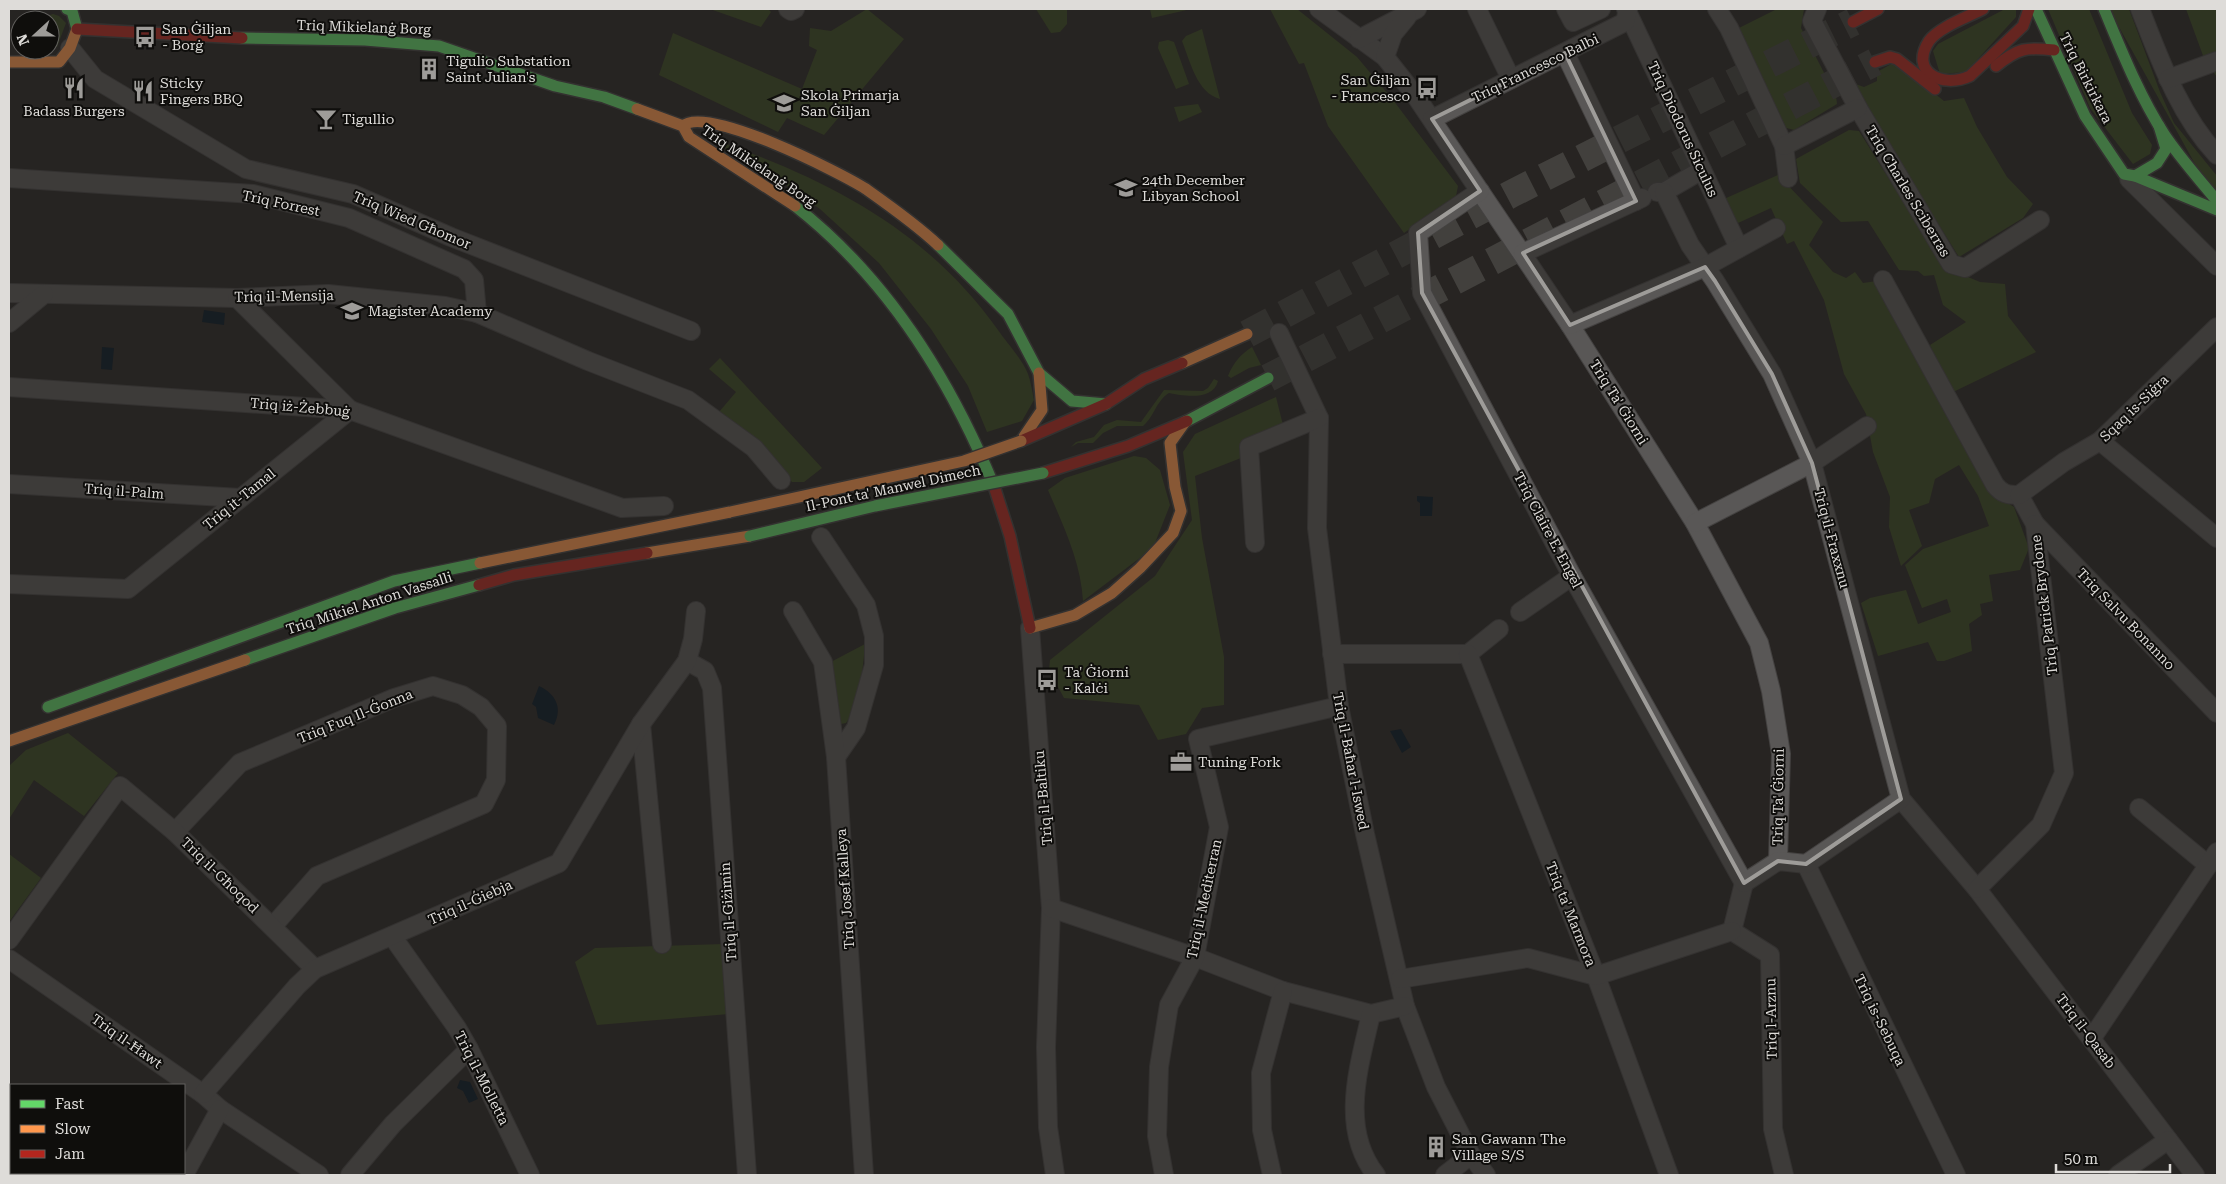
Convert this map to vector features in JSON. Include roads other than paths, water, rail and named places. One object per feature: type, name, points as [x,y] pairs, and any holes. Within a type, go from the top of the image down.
[{"type":"main road","points":[[60,60],[70,48],[77,29],[72,11],[68,9]]},
{"type":"main road","points":[[1856,9],[1853,22],[1878,9]]},
{"type":"main road","points":[[1921,33],[1960,9]]},
{"type":"main road","points":[[1983,9],[1931,37],[1924,51],[1924,62],[1933,77],[1942,82],[1951,83],[1961,82],[1970,76],[2023,26],[2029,9]]},
{"type":"main road","name":"Triq Birkirkara","points":[[2036,9],[2085,116],[2129,175]]},
{"type":"main road","points":[[2104,9],[2139,90],[2159,126],[2188,166],[2217,201]]},
{"type":"main road","name":"Triq Mikielanġ Borg","points":[[77,29],[206,37],[365,40],[439,46],[555,86],[604,97],[683,126],[690,137],[775,191],[817,224],[862,269],[892,303],[917,336],[947,383],[971,430]]},
{"type":"main road","points":[[1898,47],[1875,62],[1890,57],[1897,59],[1937,90],[1953,92],[1973,86],[2015,50],[2030,48],[2054,50]]},
{"type":"main road","points":[[11,60],[58,62],[60,60]]},
{"type":"main road","points":[[683,126],[687,122],[696,121],[731,128],[802,155],[865,189],[932,239],[1008,314],[1039,373],[1072,401],[1106,404]]},
{"type":"main road","points":[[2129,175],[2157,163],[2166,149],[2159,126]]},
{"type":"main road","points":[[2129,175],[2217,210]]},
{"type":"main road","points":[[1021,441],[1106,404],[1144,379],[1247,334]]},
{"type":"main road","points":[[1021,441],[1042,410],[1039,373]]},
{"type":"main road","points":[[1128,446],[1185,422],[1268,378]]},
{"type":"main road","points":[[1030,628],[1075,616],[1112,593],[1173,534],[1181,511],[1175,487],[1170,443],[1185,422]]},
{"type":"main road","name":"Triq il-Baltiku","points":[[971,430],[1001,505],[1018,567],[1030,628]]},
{"type":"main road","name":"Il-Pont ta' Manwel Dimech","points":[[730,512],[964,461],[1021,441]]},
{"type":"main road","points":[[1128,446],[1143,450]]},
{"type":"main road","name":"Il-Pont ta' Manwel Dimech","points":[[750,536],[875,506],[1044,473],[1128,446]]},
{"type":"main road","points":[[1162,463],[1175,487]]},
{"type":"main road","name":"Triq Mikiel Anton Vassalli","points":[[37,711],[394,582],[730,512]]},
{"type":"main road","name":"Triq Mikiel Anton Vassalli","points":[[9,741],[30,732],[395,608],[514,575],[750,536]]},
{"type":"main road","points":[[9,752],[30,732]]},
{"type":"street","points":[[788,9],[790,11],[795,9]]},
{"type":"street","name":"Triq Ta' Ġiorni","points":[[1319,9],[1385,57],[1432,119],[1570,325],[1695,523],[1759,643],[1771,691],[1781,754],[1778,861]]},
{"type":"street","points":[[1477,9],[1511,79]]},
{"type":"street","points":[[1566,9],[1573,22],[1601,9]]},
{"type":"street","name":"Triq Francesco Balbi","points":[[1432,119],[1624,22],[1627,9]]},
{"type":"street","name":"Triq Diodorus Siculus","points":[[1627,9],[1739,248]]},
{"type":"street","points":[[1717,9],[1729,28],[1784,146],[1788,178]]},
{"type":"street","name":"Triq Charles Sciberras","points":[[1817,9],[1812,22],[1858,108],[1952,264],[1965,268],[2040,220]]},
{"type":"street","points":[[2140,9],[2168,79],[2188,115],[2217,155]]},
{"type":"street","points":[[1359,39],[1414,10]]},
{"type":"street","points":[[1385,57],[1393,34],[1414,10]]},
{"type":"street","name":"Triq Wied Għomor","points":[[70,48],[94,79],[246,169],[353,194],[451,237],[691,331]]},
{"type":"street","name":"Triq il-Fraxxnu","points":[[1565,53],[1650,196],[1690,245],[1772,374],[1812,463],[1901,799],[1977,889]]},
{"type":"street","points":[[2168,79],[2217,61]]},
{"type":"street","points":[[1784,146],[1858,108]]},
{"type":"street","points":[[246,169],[253,194]]},
{"type":"street","points":[[1523,253],[1650,196],[1702,170]]},
{"type":"street","points":[[2129,175],[2217,266]]},
{"type":"street","name":"Triq Forrest","points":[[9,178],[253,194],[349,218],[464,269],[474,280],[477,313]]},
{"type":"street","name":"Triq Claire E. Engel","points":[[1480,191],[1418,233],[1422,293],[1572,576],[1744,883]]},
{"type":"street","points":[[1570,325],[1705,267],[1776,228]]},
{"type":"street","points":[[1883,280],[1995,485],[2007,495],[2019,495]]},
{"type":"street","name":"Triq il-Mensija","points":[[9,293],[237,298],[328,294],[445,306],[477,313],[588,361],[688,400],[754,448],[782,480]]},
{"type":"street","points":[[9,323],[44,294]]},
{"type":"street","points":[[237,298],[350,410]]},
{"type":"street","name":"Sqaq is-Siġra","points":[[2019,495],[2064,462],[2100,441],[2217,327]]},
{"type":"street","name":"Triq il-Baħar l-Iswed","points":[[1280,333],[1319,418],[1317,528],[1339,706],[1365,834],[1405,1006],[1436,1087],[1471,1154],[1486,1175]]},
{"type":"street","name":"Triq iż-Żebbuġ","points":[[9,387],[350,410],[622,508],[664,506]]},
{"type":"street","name":"Triq it-Tamal","points":[[9,584],[128,589],[350,410]]},
{"type":"street","points":[[1255,543],[1249,447],[1319,418]]},
{"type":"street","points":[[1695,523],[1812,463],[1867,426]]},
{"type":"street","points":[[2100,441],[2217,538]]},
{"type":"street","name":"Triq il-Palm","points":[[9,484],[240,498]]},
{"type":"street","name":"Triq Patrick Brydone","points":[[1977,889],[2040,825],[2064,772],[2035,524],[2019,495]]},
{"type":"street","name":"Triq Salvu Bonanno","points":[[2035,524],[2217,713]]},
{"type":"street","points":[[821,538],[866,605],[874,636],[874,665],[856,728],[836,757]]},
{"type":"street","points":[[1520,612],[1572,576]]},
{"type":"street","points":[[687,661],[693,639],[696,611]]},
{"type":"street","name":"Triq Josef Kalleya","points":[[792,611],[823,662],[836,757],[864,1175]]},
{"type":"street","name":"Triq il-Baltiku","points":[[1030,628],[1051,908],[1046,1047],[1048,1126],[1055,1175]]},
{"type":"street","points":[[1332,654],[1468,654],[1499,628]]},
{"type":"street","name":"Triq ta' Marmora","points":[[1468,654],[1596,976],[1669,1175]]},
{"type":"street","name":"Triq il-Ǵiebja","points":[[202,1094],[297,986],[315,969],[559,863],[641,724],[687,661]]},
{"type":"street","name":"Triq il-Giżimin","points":[[687,661],[705,671],[712,688],[747,1175]]},
{"type":"street","name":"Triq Fuq Il-Ǵonna","points":[[175,832],[240,763],[394,698],[434,686],[462,695],[481,707],[497,726],[496,780],[484,804],[317,876],[273,926]]},
{"type":"street","name":"Triq il-Mediterran","points":[[1164,1175],[1157,1136],[1159,1067],[1169,1005],[1195,957],[1219,827],[1198,738],[1339,706]]},
{"type":"street","points":[[641,724],[662,944]]},
{"type":"street","name":"Triq il-Għoqod","points":[[9,940],[120,786],[175,832],[315,969]]},
{"type":"street","points":[[1400,979],[1528,958],[1596,976],[1732,931],[1744,883],[1778,861],[1806,864],[1901,799]]},
{"type":"street","points":[[2092,1038],[2213,858],[2139,808]]},
{"type":"street","name":"Triq is-Sebuqa","points":[[1806,864],[1956,1175]]},
{"type":"street","name":"Triq il-Qasab","points":[[1977,889],[2195,1175]]},
{"type":"street","points":[[1051,908],[1195,957],[1283,991],[1371,1014],[1405,1006]]},
{"type":"street","name":"Triq l-Arznu","points":[[1732,931],[1770,955],[1773,1129],[1784,1175]]},
{"type":"street","name":"Triq il-Molletta","points":[[392,936],[457,1028],[530,1175]]},
{"type":"street","name":"Triq il-Ħawt","points":[[9,959],[202,1094],[220,1109],[319,1175]]},
{"type":"street","points":[[1272,1175],[1262,1130],[1261,1073],[1283,991]]},
{"type":"street","points":[[1371,1014],[1355,1086],[1354,1118],[1359,1144],[1376,1175]]},
{"type":"street","points":[[350,1175],[393,1124],[469,1049]]},
{"type":"street","points":[[185,1173],[220,1109]]},
{"type":"street","points":[[2118,1175],[2168,1140]]},
{"type":"street","points":[[1445,1175],[1471,1154]]},
{"type":"water","points":[[204,310],[225,313],[224,325],[202,322]]},
{"type":"water","points":[[102,347],[114,348],[112,370],[101,369]]},
{"type":"water","points":[[1417,496],[1433,497],[1432,516],[1420,516],[1420,503],[1417,501]]},
{"type":"water","points":[[539,686],[554,697],[558,707],[557,719],[554,725],[538,718],[536,707],[532,704]]},
{"type":"water","points":[[1401,729],[1411,747],[1402,753],[1390,731]]},
{"type":"water","points":[[460,1080],[470,1082],[478,1099],[469,1103],[463,1091],[457,1088]]},
{"type":"tunnel","points":[[1247,334],[1511,194],[1853,22]]},
{"type":"tunnel","points":[[1268,378],[1875,62]]},
{"type":"place","name":"San Ġiljan - Borġ","points":[[145,37]]},
{"type":"place","name":"Tigulio Substation Saint Julian's","points":[[429,69]]},
{"type":"place","name":"Badass Burgers","points":[[74,88]]},
{"type":"place","name":"San Ġiljan - Francesco","points":[[1427,88]]},
{"type":"place","name":"Sticky Fingers BBQ","points":[[143,91]]},
{"type":"place","name":"Skola Primarja San Ġiljan","points":[[784,103]]},
{"type":"place","name":"Tigullio","points":[[326,119]]},
{"type":"place","name":"24th December Libyan School","points":[[1126,188]]},
{"type":"place","name":"Magister Academy","points":[[352,311]]},
{"type":"place","name":"Ta' Ġiorni - Kalċi","points":[[1047,680]]},
{"type":"place","name":"Tuning Fork","points":[[1181,762]]},
{"type":"place","name":"San Gawann The Village S/S","points":[[1436,1147]]}]
